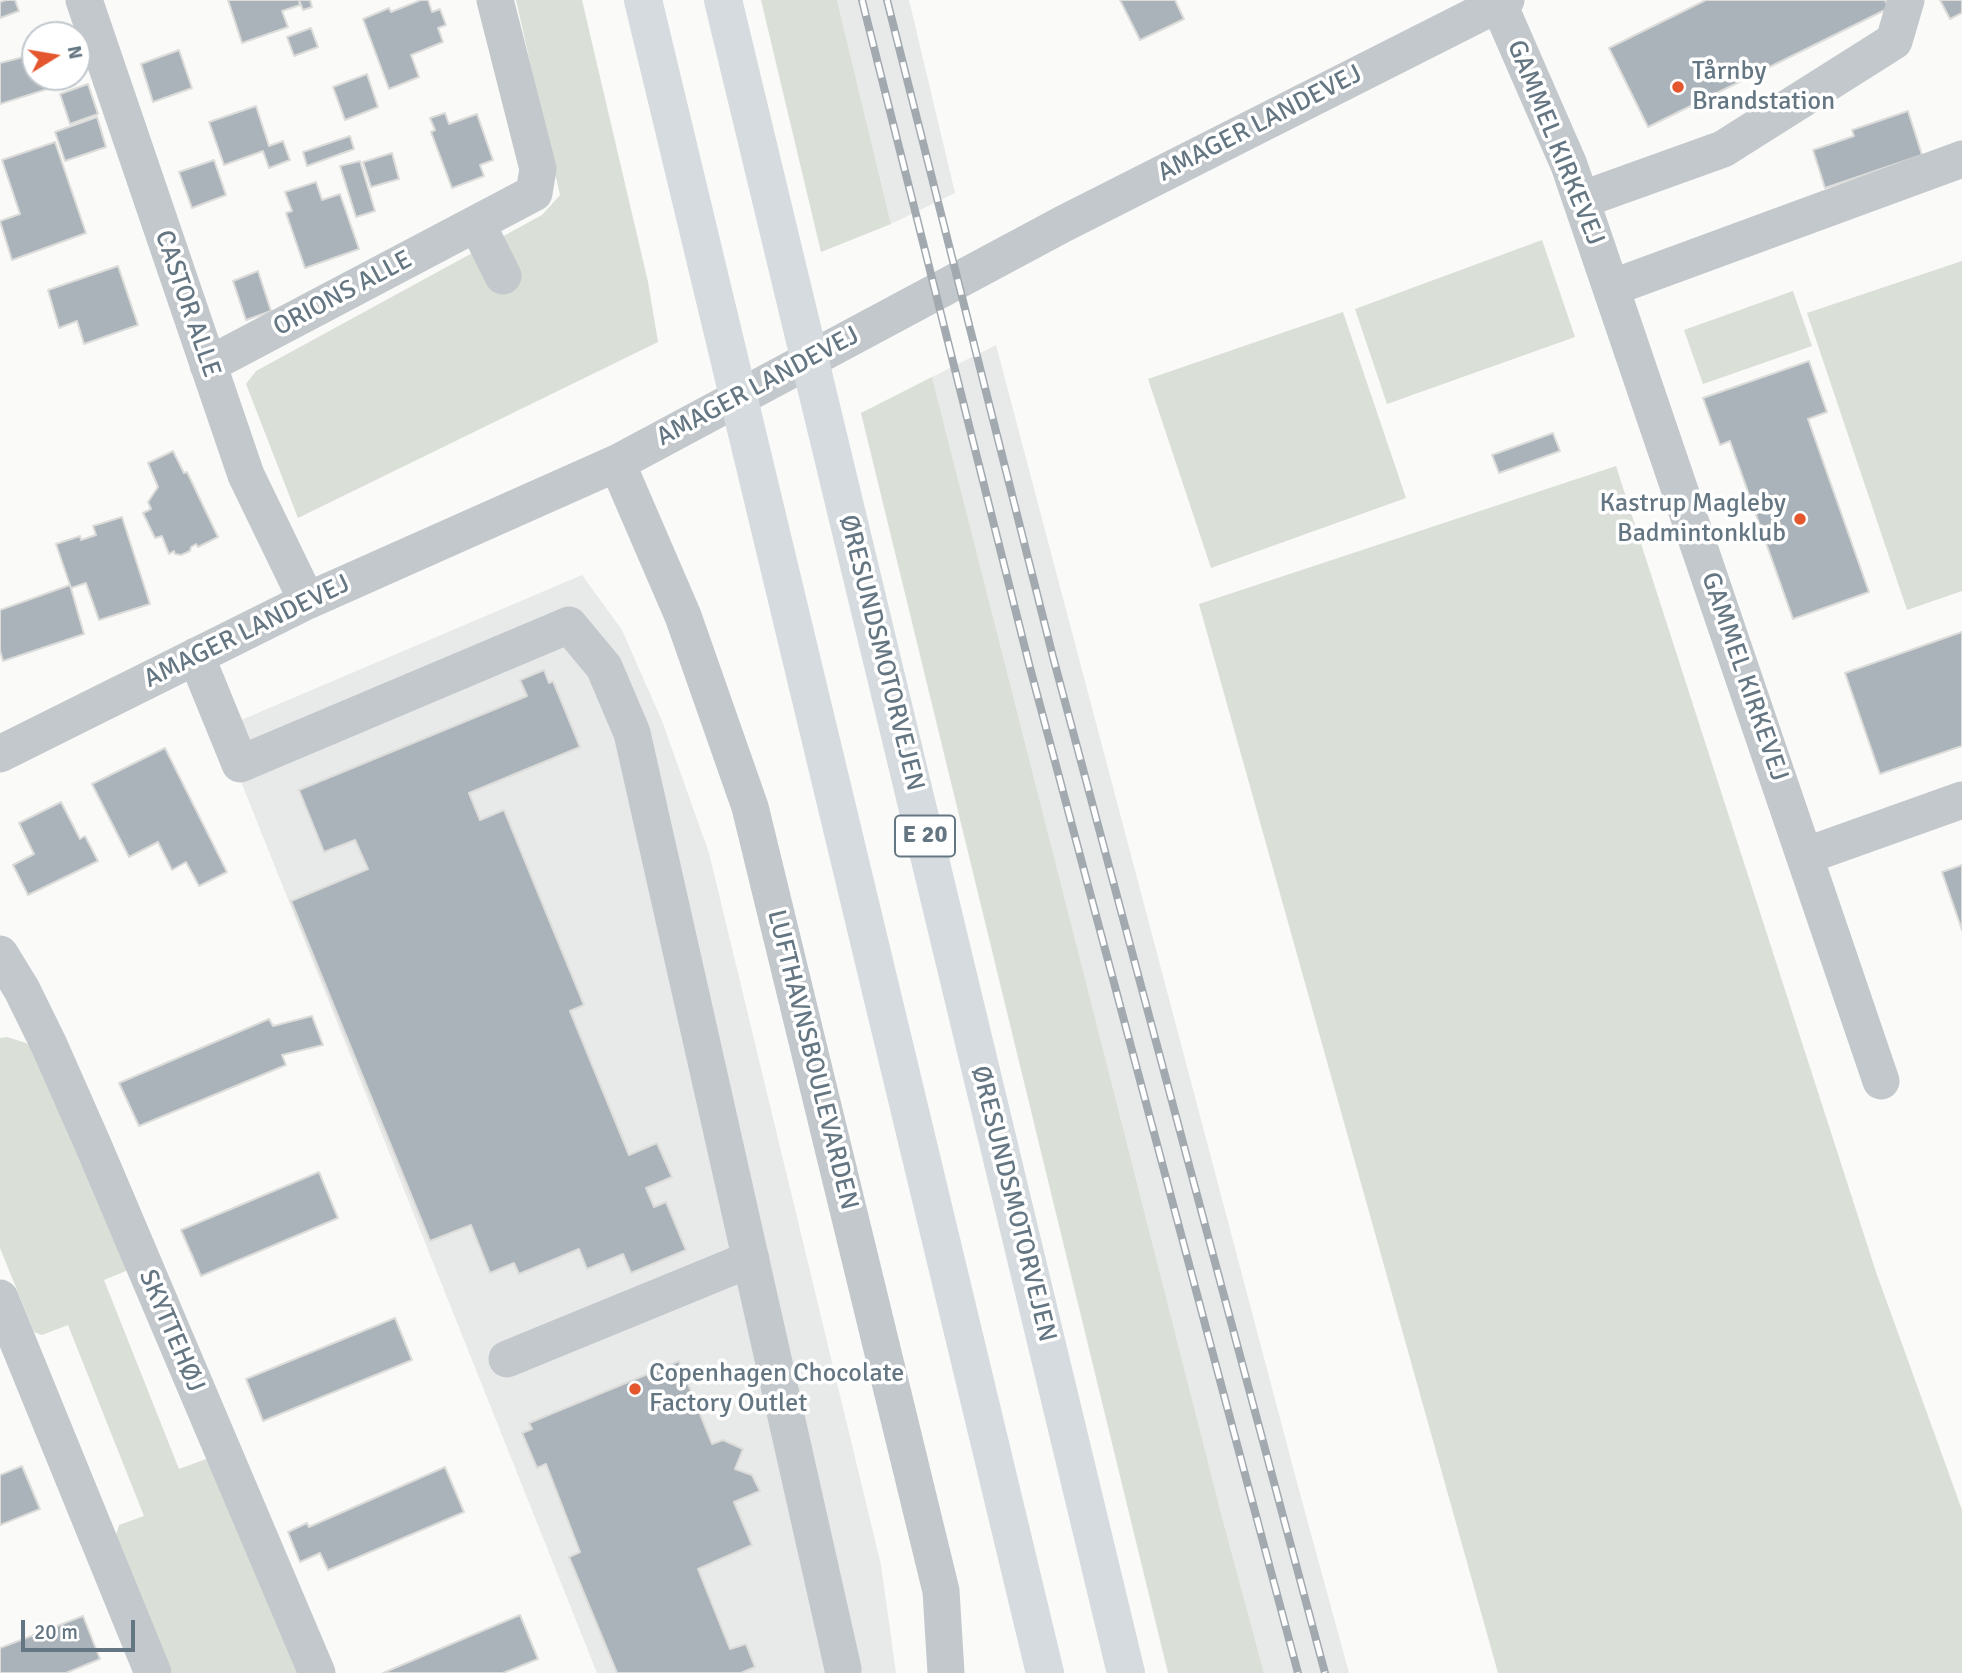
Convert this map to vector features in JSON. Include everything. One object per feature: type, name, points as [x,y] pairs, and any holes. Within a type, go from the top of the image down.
[{"type":"highway","points":[[643,0],[1045,1673]]},
{"type":"highway","name":"ØRESUNDSMOTORVEJEN","points":[[723,0],[1126,1673]]},
{"type":"street","name":"CASTOR ALLE","points":[[84,0],[246,475],[306,601]]},
{"type":"street","name":"ORIONS ALLE","points":[[208,365],[534,193],[537,169],[495,0]]},
{"type":"street","points":[[1581,200],[1723,149],[1894,41],[1906,0]]},
{"type":"street","name":"GAMMEL KIRKEVEJ","points":[[1500,1],[1569,165],[1881,1081]]},
{"type":"street","name":"AMAGER LANDEVEJ","points":[[0,754],[306,601],[617,463],[1063,224],[1500,1]]},
{"type":"street","points":[[1611,288],[1962,159]]},
{"type":"street","points":[[477,224],[503,276]]},
{"type":"street","name":"LUFTHAVNSBOULEVARDEN","points":[[617,463],[683,616],[750,807],[941,1591],[946,1673]]},
{"type":"street","points":[[196,656],[240,764],[569,625],[604,667],[632,733],[843,1669]]},
{"type":"street","points":[[1805,856],[1962,800]]},
{"type":"street","name":"SKYTTEHØJ","points":[[0,954],[11,999],[94,1146],[317,1673]]},
{"type":"street","points":[[507,1359],[751,1259]]},
{"type":"street","points":[[0,1298],[153,1673]]},
{"type":"shaded area","points":[[516,0],[582,0],[648,282],[658,342],[298,518],[246,384],[256,371],[542,215],[560,195]]},
{"type":"shaded area","points":[[761,0],[837,0],[891,224],[821,252]]},
{"type":"shaded area","points":[[837,0],[909,0],[955,193],[891,224]]},
{"type":"shaded area","points":[[1542,240],[1575,337],[1387,404],[1355,309]]},
{"type":"shaded area","points":[[1962,261],[1962,591],[1907,610],[1807,313]]},
{"type":"shaded area","points":[[1793,291],[1812,346],[1703,384],[1684,330]]},
{"type":"shaded area","points":[[1343,312],[1406,498],[1211,568],[1148,379]]},
{"type":"shaded area","points":[[996,345],[1349,1673],[1264,1673],[1222,1517],[932,377]]},
{"type":"shaded area","points":[[932,377],[1264,1673],[1168,1673],[861,413]]},
{"type":"shaded area","points":[[1616,466],[1876,1272],[1962,1510],[1962,1673],[1498,1673],[1199,604]]},
{"type":"shaded area","points":[[582,575],[622,630],[662,721],[709,853],[881,1565],[896,1673],[597,1673],[220,729]]},
{"type":"shaded area","points":[[7,1037],[26,1043],[43,1057],[133,1268],[104,1280],[179,1469],[214,1456],[300,1673],[172,1673],[116,1535],[119,1525],[144,1516],[68,1325],[42,1335],[34,1332],[0,1248],[0,1038]]},
{"type":"building","points":[[15,0],[19,11],[0,18],[0,2]]},
{"type":"building","points":[[228,0],[299,0],[300,5],[282,11],[288,27],[242,43]]},
{"type":"building","points":[[299,0],[310,0],[312,7],[303,10]]},
{"type":"building","points":[[421,0],[428,0],[432,12],[440,9],[446,25],[438,28],[443,42],[411,55],[419,77],[389,89],[363,19],[389,8],[391,12]]},
{"type":"building","points":[[1120,0],[1175,0],[1184,19],[1140,40]]},
{"type":"building","name":"Tårnby Brandstation","points":[[1706,0],[1885,0],[1889,8],[1648,127],[1609,48]]},
{"type":"building","points":[[1940,0],[1962,0],[1962,13],[1950,19]]},
{"type":"building","points":[[311,28],[318,47],[294,56],[287,37]]},
{"type":"building","points":[[179,50],[192,88],[153,102],[141,64]]},
{"type":"building","points":[[21,58],[21,91],[41,91],[0,104],[0,63]]},
{"type":"building","points":[[367,74],[378,107],[345,120],[333,87]]},
{"type":"building","points":[[68,91],[90,91],[98,114],[70,124],[60,94]]},
{"type":"building","points":[[256,106],[269,146],[283,141],[290,160],[269,168],[263,151],[224,165],[209,122]]},
{"type":"building","points":[[1908,111],[1922,155],[1825,188],[1813,150],[1854,136],[1852,130]]},
{"type":"building","points":[[445,113],[449,124],[477,114],[493,160],[480,165],[484,176],[452,188],[431,132],[435,130],[430,118]]},
{"type":"building","points":[[97,117],[106,147],[65,161],[55,132]]},
{"type":"building","points":[[350,136],[354,149],[307,166],[303,152]]},
{"type":"building","points":[[55,142],[86,233],[12,260],[0,221],[20,214],[2,160]]},
{"type":"building","points":[[392,153],[399,179],[371,187],[363,162]]},
{"type":"building","points":[[214,160],[226,195],[192,208],[179,172]]},
{"type":"building","points":[[360,161],[375,211],[356,217],[340,166]]},
{"type":"building","points":[[316,182],[322,200],[340,194],[359,249],[305,268],[286,213],[292,211],[285,192]]},
{"type":"building","points":[[118,266],[138,325],[84,344],[77,321],[59,328],[48,290]]},
{"type":"building","points":[[258,271],[271,311],[246,320],[233,281]]},
{"type":"building","name":"Kastrup Magleby Badmintonklub","points":[[1809,361],[1827,412],[1808,419],[1869,592],[1793,619],[1730,441],[1720,445],[1703,398]]},
{"type":"building","points":[[1553,433],[1560,451],[1499,473],[1492,455]]},
{"type":"building","points":[[173,451],[184,473],[187,472],[218,537],[198,547],[196,544],[181,555],[175,554],[174,551],[169,554],[162,536],[155,538],[143,513],[151,509],[148,502],[158,487],[148,463]]},
{"type":"building","points":[[122,517],[150,604],[99,620],[86,583],[71,588],[56,544],[80,536],[81,540],[96,535],[93,526]]},
{"type":"building","points":[[70,585],[84,634],[3,661],[0,650],[0,610]]},
{"type":"building","points":[[1962,632],[1962,746],[1880,774],[1845,673]]},
{"type":"building","points":[[544,670],[549,683],[553,681],[580,747],[469,793],[480,820],[504,810],[584,1005],[570,1011],[629,1155],[657,1143],[672,1177],[646,1188],[654,1207],[666,1202],[686,1250],[631,1273],[623,1254],[587,1269],[579,1249],[519,1274],[514,1263],[490,1273],[471,1225],[430,1241],[291,901],[368,869],[355,840],[324,852],[299,790],[527,696],[520,680]]},
{"type":"building","points":[[165,748],[227,872],[199,886],[186,862],[172,870],[158,842],[129,857],[92,784]]},
{"type":"building","points":[[61,802],[80,839],[85,836],[98,861],[28,895],[13,865],[34,854],[19,823]]},
{"type":"building","points":[[1962,865],[1962,930],[1942,872]]},
{"type":"building","points":[[312,1016],[323,1045],[282,1055],[286,1065],[139,1126],[119,1083],[269,1019],[273,1026]]},
{"type":"building","points":[[319,1172],[338,1218],[201,1276],[181,1230]]},
{"type":"building","points":[[395,1318],[412,1360],[263,1421],[246,1379]]},
{"type":"building","points":[[679,1361],[712,1444],[723,1440],[743,1449],[735,1469],[752,1475],[760,1491],[734,1502],[752,1545],[698,1569],[730,1649],[746,1644],[755,1667],[741,1673],[617,1673],[569,1557],[580,1552],[546,1464],[537,1468],[522,1433],[532,1429],[529,1423]]},
{"type":"building","points":[[22,1466],[40,1509],[0,1525],[0,1475]]},
{"type":"building","points":[[445,1467],[464,1512],[328,1570],[320,1553],[300,1562],[288,1532],[307,1523],[309,1527]]},
{"type":"building","points":[[520,1615],[538,1659],[503,1673],[383,1673]]},
{"type":"building","points":[[83,1616],[100,1659],[66,1673],[0,1673],[0,1648]]},
{"type":"railway","points":[[862,0],[1029,664],[1298,1673]]},
{"type":"railway","points":[[887,0],[1053,657],[1325,1673]]},
{"type":"place","name":"Tårnby Brandstation","points":[[1678,87]]},
{"type":"place","name":"Kastrup Magleby Badmintonklub","points":[[1800,519]]},
{"type":"place","name":"Copenhagen Chocolate Factory Outlet","points":[[635,1389]]}]
